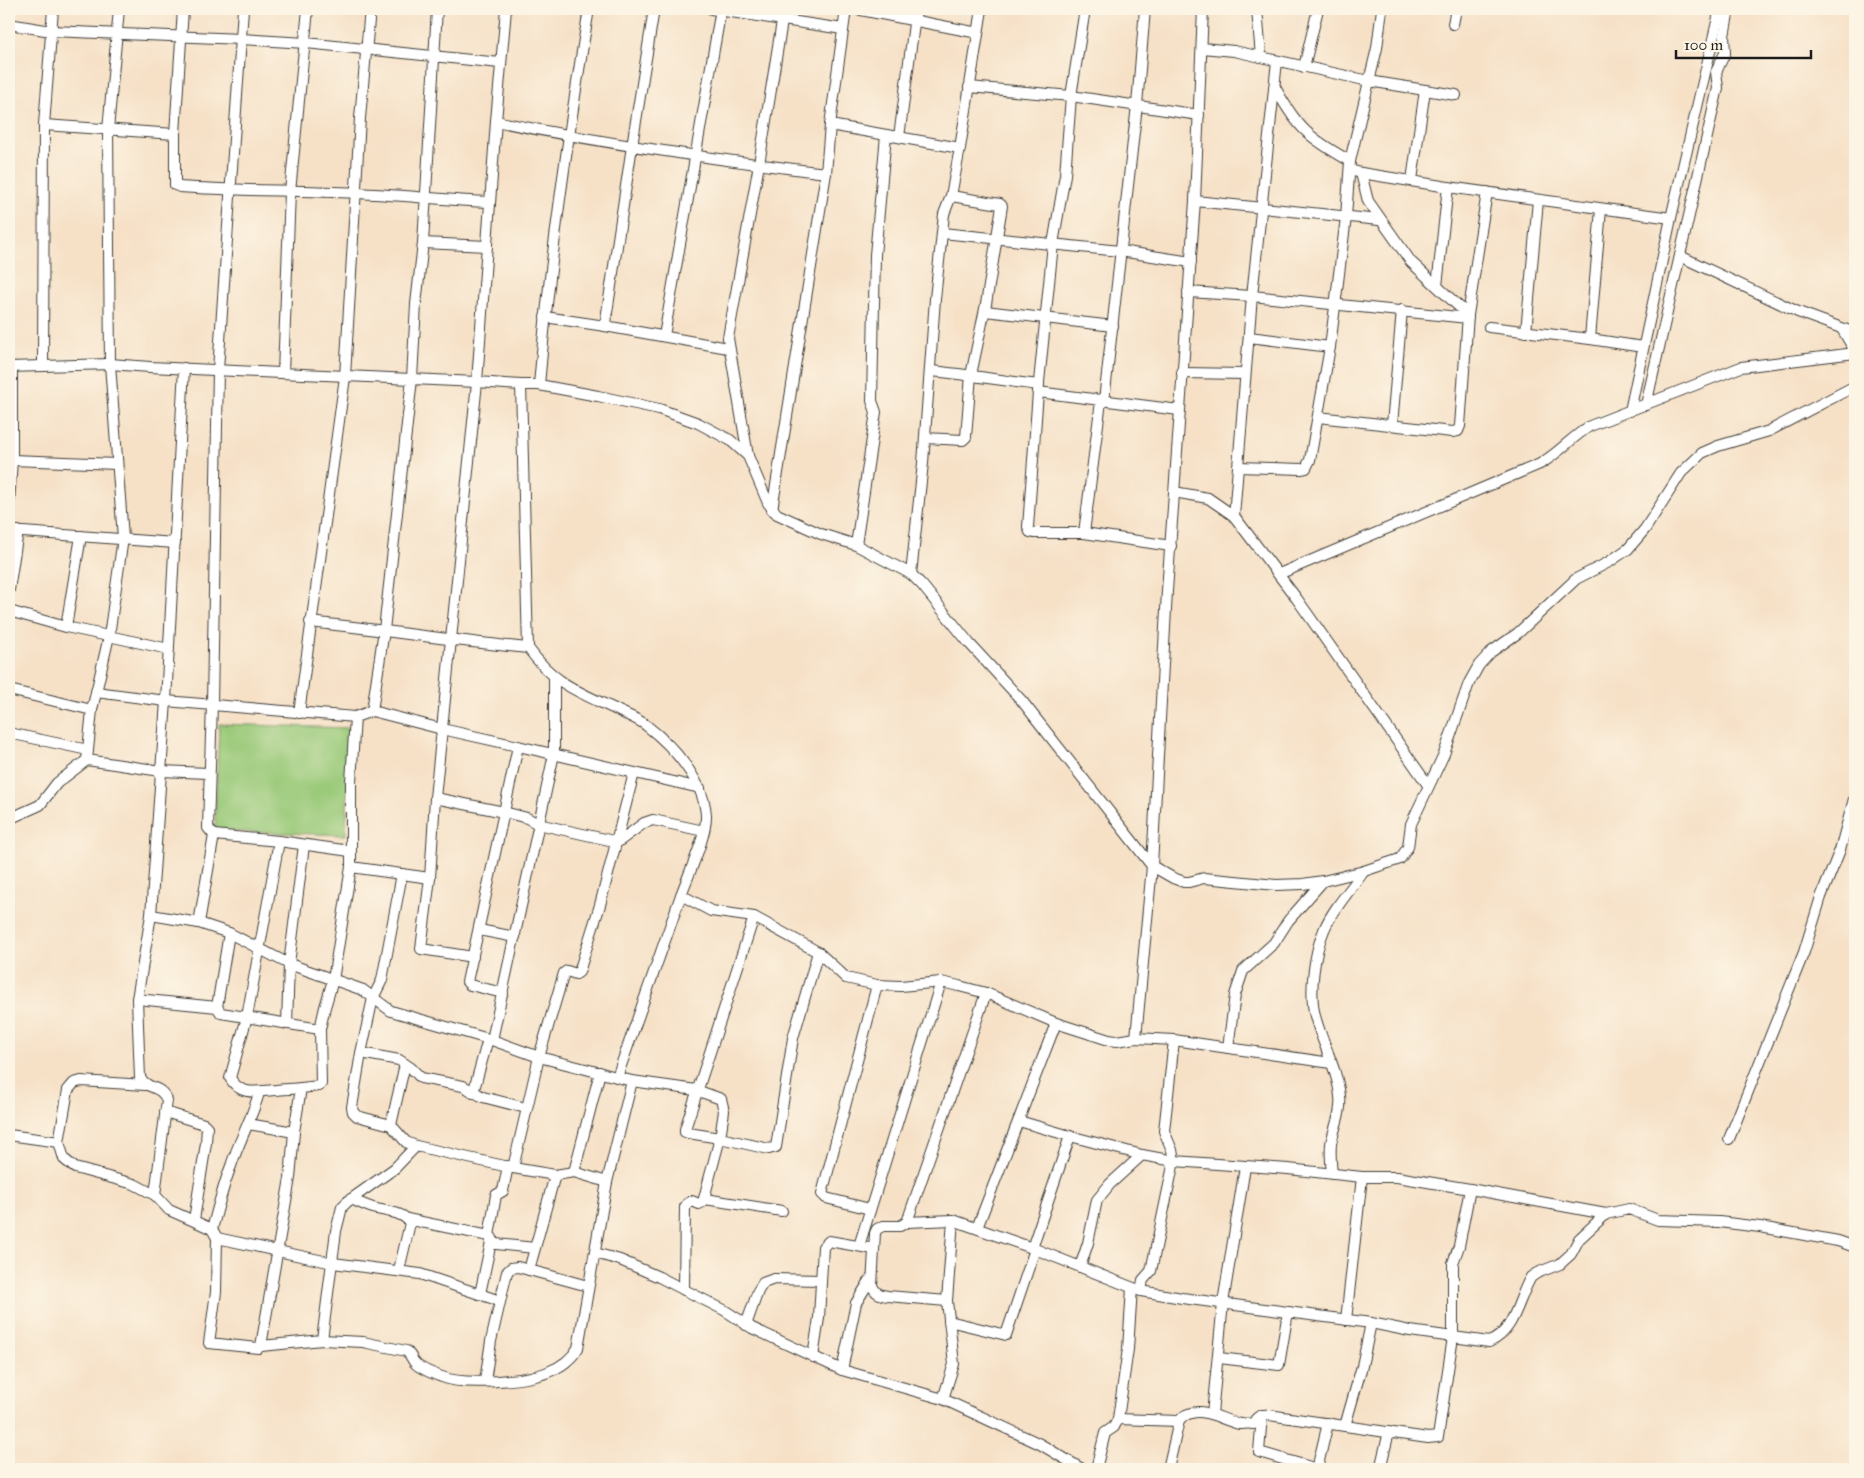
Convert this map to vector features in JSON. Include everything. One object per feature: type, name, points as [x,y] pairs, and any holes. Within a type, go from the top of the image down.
[{"type":"street","points":[[42,366],[44,125],[53,9]]},
{"type":"street","points":[[9,819],[40,805],[57,783],[88,755],[92,710],[109,636],[122,538],[110,364],[108,130],[119,9]]},
{"type":"street","points":[[183,9],[175,134],[175,185],[221,190],[230,188],[290,192],[356,193],[490,202]]},
{"type":"street","points":[[199,923],[214,836],[208,828],[208,773],[212,704],[218,370],[243,9]]},
{"type":"street","points":[[283,373],[290,192],[308,9]]},
{"type":"street","points":[[298,713],[346,377],[360,118],[370,9]]},
{"type":"street","points":[[372,711],[384,630],[412,379],[416,304],[426,199],[437,9]]},
{"type":"street","points":[[473,957],[421,949],[430,878],[435,798],[477,382],[500,63],[506,9]]},
{"type":"street","points":[[539,385],[545,318],[568,136],[589,9]]},
{"type":"street","points":[[606,326],[654,9]]},
{"type":"street","points":[[664,336],[718,9],[844,28]]},
{"type":"street","points":[[784,9],[728,338],[728,348],[748,456],[772,510],[821,534],[856,545],[911,574],[969,643],[1022,701],[1152,866],[1173,878],[1189,882],[1204,878],[1276,885],[1302,884],[1323,881],[1400,859],[1405,853],[1411,824],[1444,754],[1469,683],[1479,665],[1491,652],[1518,633],[1576,579],[1628,550],[1641,536],[1687,466],[1710,449],[1769,431],[1855,386]]},
{"type":"street","points":[[772,510],[826,173],[830,125],[846,9]]},
{"type":"street","points":[[856,9],[978,33]]},
{"type":"street","points":[[899,137],[916,9]]},
{"type":"street","points":[[911,574],[925,438],[944,214],[951,196],[960,148],[982,9]]},
{"type":"street","points":[[1085,9],[1071,96],[1065,175],[1053,244],[1038,389],[1029,530],[1034,534],[1084,533],[1171,546]]},
{"type":"street","points":[[1084,533],[1113,326],[1137,105],[1145,9]]},
{"type":"street","points":[[1136,1038],[1152,866],[1179,410],[1195,201],[1203,9]]},
{"type":"street","points":[[1258,9],[1261,57]]},
{"type":"street","points":[[1304,67],[1318,9]]},
{"type":"street","points":[[1238,467],[1306,468],[1310,460],[1330,347],[1346,216],[1350,165],[1377,48],[1382,9]]},
{"type":"street","points":[[1453,24],[1456,9]]},
{"type":"street","points":[[1630,411],[1671,218],[1720,9]]},
{"type":"street","points":[[1646,405],[1718,88],[1716,72],[1725,53],[1724,36],[1729,9]]},
{"type":"street","points":[[9,24],[51,31],[306,43],[500,63]]},
{"type":"street","points":[[1202,48],[1234,51],[1369,81],[1456,95]]},
{"type":"street","points":[[1234,516],[1252,296],[1277,61]]},
{"type":"street","points":[[969,87],[1071,96],[1200,115]]},
{"type":"street","points":[[1275,87],[1287,109],[1310,136],[1361,173],[1671,218]]},
{"type":"street","points":[[1412,180],[1425,90]]},
{"type":"street","points":[[496,121],[568,136],[694,156],[826,173]]},
{"type":"street","points":[[44,125],[175,134]]},
{"type":"street","points":[[830,125],[960,148]]},
{"type":"street","points":[[856,545],[876,412],[872,401],[875,255],[886,135]]},
{"type":"street","points":[[1361,173],[1368,201],[1411,262],[1468,317]]},
{"type":"street","points":[[1437,286],[1448,187]]},
{"type":"street","points":[[1318,418],[1452,432],[1458,430],[1460,426],[1468,317],[1486,192]]},
{"type":"street","points":[[925,438],[966,439],[971,375],[985,311],[1002,205],[951,196]]},
{"type":"street","points":[[1526,332],[1538,200]]},
{"type":"street","points":[[1195,201],[1380,220]]},
{"type":"street","points":[[1590,339],[1600,209]]},
{"type":"street","points":[[942,233],[1120,251],[1191,262]]},
{"type":"street","points":[[423,243],[487,246]]},
{"type":"street","points":[[1680,256],[1780,304],[1855,333]]},
{"type":"street","points":[[1188,292],[1252,296],[1468,317]]},
{"type":"street","points":[[1392,426],[1402,310]]},
{"type":"street","points":[[985,311],[1113,326]]},
{"type":"street","points":[[545,318],[606,326],[728,348]]},
{"type":"street","points":[[1489,327],[1643,347]]},
{"type":"street","points":[[1279,574],[1540,464],[1582,431],[1599,422],[1741,367],[1855,352],[1842,329]]},
{"type":"street","points":[[1249,337],[1330,347]]},
{"type":"street","points":[[9,504],[12,460],[10,367],[110,364],[539,385],[598,396],[678,415],[730,440],[748,456]]},
{"type":"street","points":[[145,1085],[140,1078],[138,1060],[137,999],[151,915],[166,701],[184,368]]},
{"type":"street","points":[[930,371],[971,375],[1102,401],[1179,410]]},
{"type":"street","points":[[1182,373],[1245,374]]},
{"type":"street","points":[[521,385],[528,648],[540,665],[570,688],[647,725],[682,760],[700,788],[706,816],[704,830],[617,1077]]},
{"type":"street","points":[[12,460],[117,464]]},
{"type":"street","points":[[1174,492],[1208,498],[1234,516],[1279,574],[1428,785]]},
{"type":"street","points":[[9,590],[14,531],[175,542]]},
{"type":"street","points":[[66,627],[81,536]]},
{"type":"street","points":[[9,611],[66,627],[169,649]]},
{"type":"street","points":[[310,622],[528,648]]},
{"type":"street","points":[[474,1093],[503,993],[554,754],[554,677]]},
{"type":"street","points":[[9,690],[92,710]]},
{"type":"street","points":[[96,692],[166,701],[354,717],[372,711],[442,729],[700,788]]},
{"type":"street","points":[[279,841],[248,1017],[230,1078],[240,1089],[259,1093],[319,1086],[320,1084],[320,1029],[333,980],[351,866],[354,717]]},
{"type":"street","points":[[9,733],[88,755],[161,771],[208,773]]},
{"type":"street","points":[[503,993],[470,985],[467,982],[467,977],[473,957],[518,746]]},
{"type":"street","points":[[480,1294],[496,1195],[503,1191],[511,1167],[539,1057],[564,972],[576,974],[579,972],[591,937],[618,842],[634,773]]},
{"type":"street","points":[[1729,1139],[1804,952],[1821,897],[1840,850],[1855,795]]},
{"type":"street","points":[[435,798],[504,812],[527,818],[538,824],[618,842],[644,823],[653,820],[704,830]]},
{"type":"street","points":[[214,836],[279,841],[350,851]]},
{"type":"street","points":[[287,1024],[289,964],[304,845]]},
{"type":"street","points":[[351,866],[430,878]]},
{"type":"street","points":[[1332,1174],[1331,1144],[1341,1107],[1337,1078],[1315,1014],[1312,995],[1323,931],[1364,870]]},
{"type":"street","points":[[402,874],[382,980],[373,998],[361,1053],[352,1107],[353,1112],[357,1116],[392,1124],[406,1142],[416,1146],[555,1175],[574,1172],[608,1182]]},
{"type":"street","points":[[1228,1048],[1235,995],[1242,971],[1255,958],[1270,948],[1288,921],[1323,881]]},
{"type":"street","points":[[681,895],[711,910],[754,917],[818,952],[846,978],[876,985],[901,986],[941,982],[986,994],[1056,1023],[1109,1040],[1116,1041],[1136,1038],[1174,1040],[1331,1063]]},
{"type":"street","points":[[151,915],[199,923],[228,934],[289,964],[363,990],[391,1011],[490,1040],[539,1057],[617,1077],[696,1090],[722,1100],[724,1111],[720,1138],[705,1199],[702,1203],[692,1202],[685,1207],[684,1290]]},
{"type":"street","points":[[754,917],[696,1090],[685,1132],[769,1149],[776,1147],[793,1038],[818,952]]},
{"type":"street","points":[[478,930],[515,937]]},
{"type":"street","points":[[216,1007],[228,934]]},
{"type":"street","points":[[858,1246],[941,982]]},
{"type":"street","points":[[870,1209],[826,1198],[822,1194],[876,985]]},
{"type":"street","points":[[907,1222],[986,994]]},
{"type":"street","points":[[137,999],[216,1007],[221,1013],[320,1029]]},
{"type":"street","points":[[977,1228],[1056,1023]]},
{"type":"street","points":[[1096,1469],[1105,1433],[1114,1427],[1118,1419],[1137,1290],[1151,1271],[1174,1161],[1172,1150],[1164,1132],[1174,1040]]},
{"type":"street","points":[[361,1053],[399,1060],[421,1078],[462,1086],[482,1097],[526,1108]]},
{"type":"street","points":[[392,1124],[405,1064]]},
{"type":"street","points":[[574,1172],[600,1072]]},
{"type":"street","points":[[259,1093],[230,1168],[214,1233],[216,1292],[208,1344],[258,1348],[261,1346],[322,1340],[363,1342],[406,1350],[415,1363],[443,1378],[456,1381],[485,1381],[531,1377],[548,1372],[573,1356],[578,1348],[608,1182],[632,1080]]},
{"type":"street","points":[[155,1195],[167,1100],[164,1094],[160,1090],[145,1085],[81,1081],[74,1083],[68,1090],[59,1142],[64,1159],[74,1168],[134,1184],[155,1195],[169,1210],[194,1220],[214,1233],[277,1251],[333,1263],[420,1274],[500,1301]]},
{"type":"street","points":[[261,1346],[290,1178],[294,1132],[301,1088]]},
{"type":"street","points":[[165,1112],[204,1124],[207,1127],[194,1220]]},
{"type":"street","points":[[1019,1121],[1142,1155],[1174,1161],[1362,1177],[1397,1177],[1606,1214],[1629,1208],[1658,1220],[1718,1222],[1760,1227],[1838,1241],[1855,1247]]},
{"type":"street","points":[[248,1124],[294,1132]]},
{"type":"street","points":[[9,1135],[59,1142]]},
{"type":"street","points":[[949,1321],[1006,1335],[1070,1136]]},
{"type":"street","points":[[322,1340],[336,1231],[342,1207],[395,1168],[416,1146]]},
{"type":"street","points":[[1080,1267],[1088,1243],[1097,1200],[1110,1184],[1142,1155]]},
{"type":"street","points":[[1212,1414],[1223,1303],[1245,1167]]},
{"type":"street","points":[[529,1270],[555,1175]]},
{"type":"street","points":[[1346,1320],[1362,1177]]},
{"type":"street","points":[[1168,1469],[1179,1421],[1184,1415],[1189,1413],[1212,1414],[1241,1424],[1253,1424],[1255,1419],[1262,1415],[1428,1438],[1438,1437],[1453,1337],[1453,1263],[1470,1189]]},
{"type":"street","points":[[351,1199],[372,1208],[393,1212],[408,1219],[535,1248]]},
{"type":"street","points":[[705,1199],[782,1211]]},
{"type":"street","points":[[947,1301],[880,1295],[875,1292],[872,1286],[872,1276],[875,1233],[877,1229],[883,1226],[900,1226],[907,1222],[953,1220],[1034,1248],[1137,1290],[1370,1323],[1488,1342],[1494,1340],[1512,1318],[1531,1277],[1560,1264],[1571,1254],[1579,1239],[1606,1214]]},
{"type":"street","points":[[398,1270],[410,1222],[408,1219]]},
{"type":"street","points":[[944,1399],[954,1364],[947,1301],[953,1220]]},
{"type":"street","points":[[813,1357],[819,1318],[824,1247],[826,1243],[829,1241],[874,1249]]},
{"type":"street","points":[[595,1253],[620,1260],[684,1290],[724,1310],[746,1325],[842,1370],[944,1399],[1040,1444],[1082,1469]]},
{"type":"street","points":[[485,1381],[500,1301],[507,1272],[511,1268],[518,1267],[588,1286]]},
{"type":"street","points":[[842,1370],[856,1303],[872,1276]]},
{"type":"street","points":[[746,1325],[758,1291],[767,1280],[821,1280]]},
{"type":"street","points":[[1219,1358],[1278,1365],[1288,1312]]},
{"type":"street","points":[[1345,1426],[1362,1366],[1370,1323]]},
{"type":"street","points":[[1262,1415],[1259,1452],[1317,1469],[1328,1423]]},
{"type":"street","points":[[1118,1419],[1179,1421]]},
{"type":"street","points":[[1380,1469],[1390,1432]]},
{"type":"green space","points":[[219,724],[350,728],[346,835],[215,831]]}]
